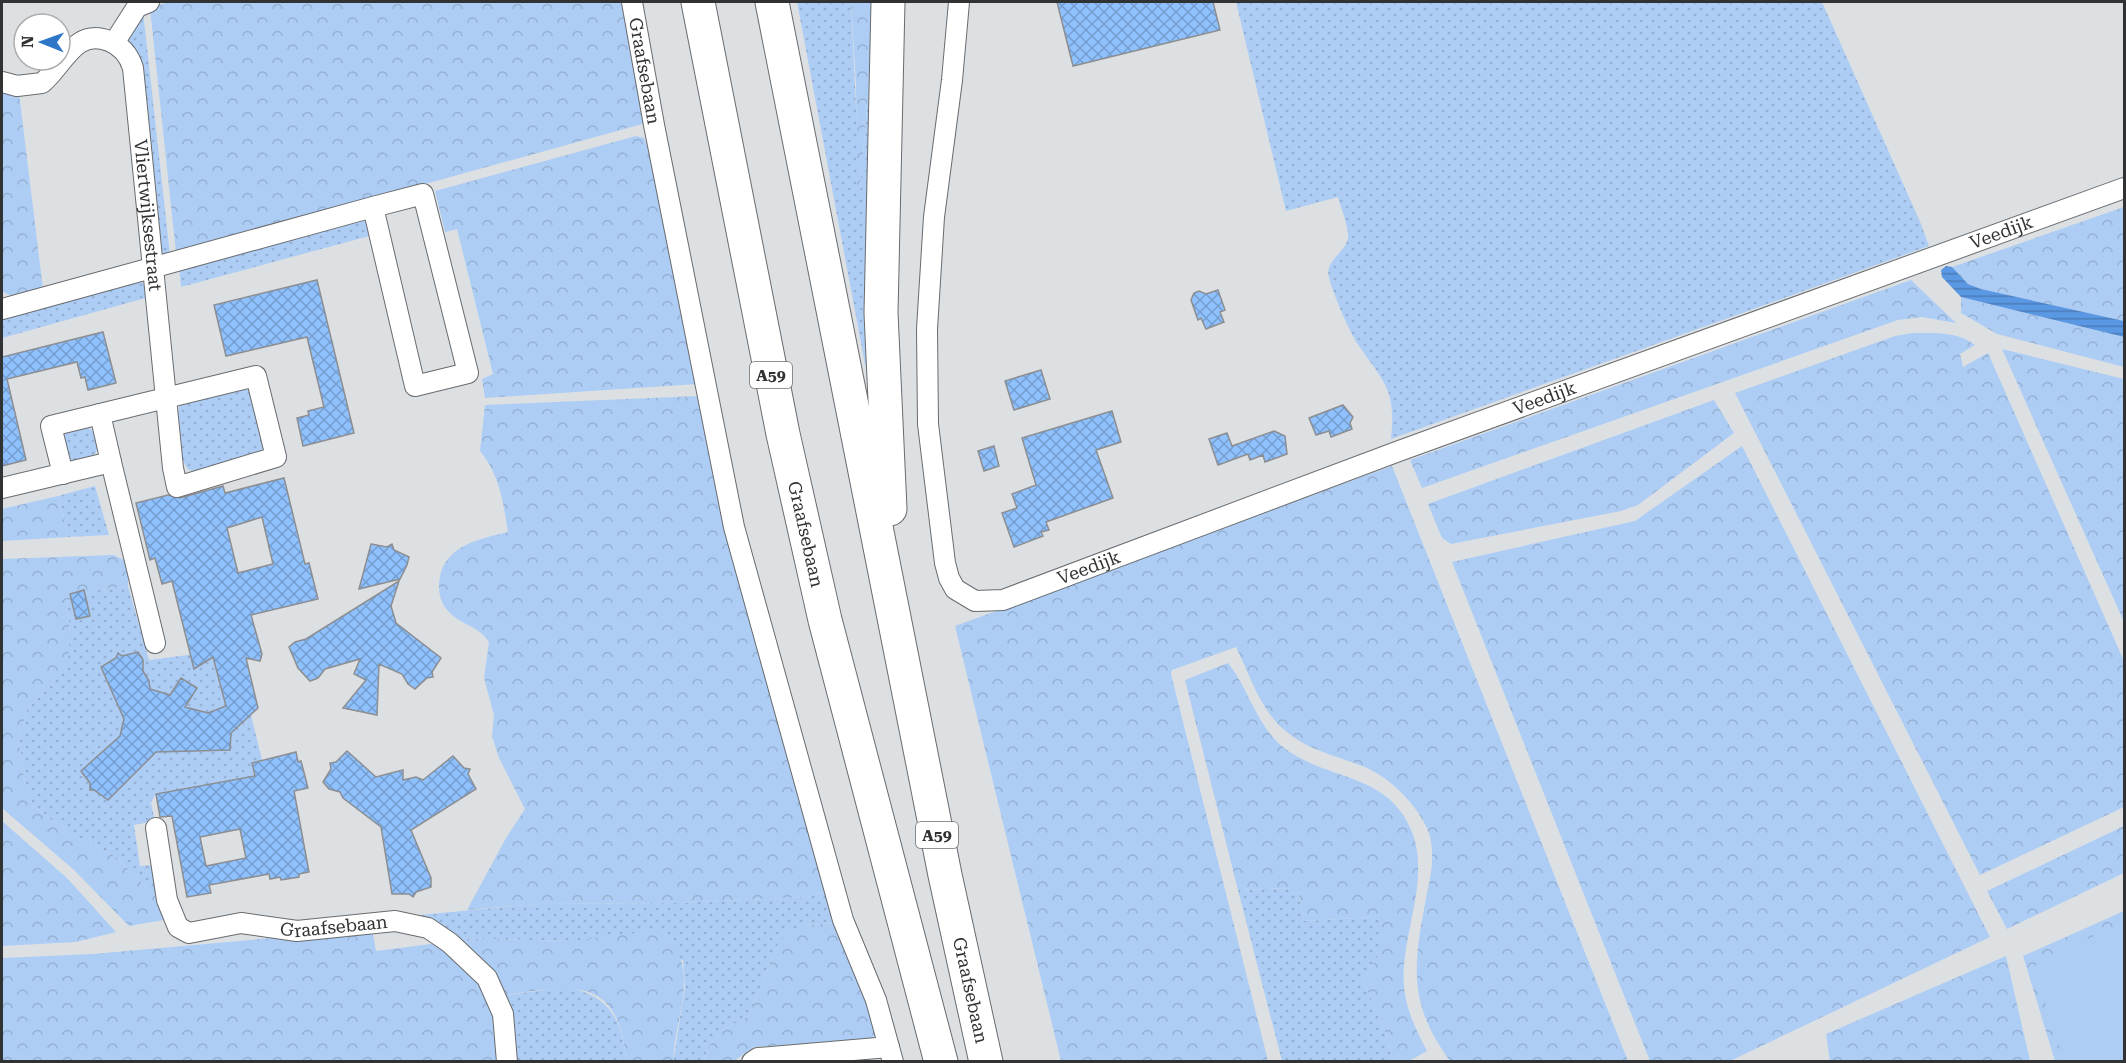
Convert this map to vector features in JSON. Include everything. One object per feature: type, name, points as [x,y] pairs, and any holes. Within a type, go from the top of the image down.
[{"type":"highway","name":"Graafsebaan","points":[[698,2],[783,434],[823,609],[941,1062]]},
{"type":"highway","name":"Graafsebaan","points":[[772,2],[945,874],[986,1062]]},
{"type":"highway","name":"A59","points":[[888,2],[881,313],[890,488],[892,607]]},
{"type":"street","points":[[2,82],[17,86],[42,83],[80,42],[89,38],[103,38],[114,43],[137,7],[149,2]]},
{"type":"street","name":"Graafsebaan","points":[[632,2],[669,206],[734,527],[843,920],[876,1000],[891,1054],[758,1058],[752,1062]]},
{"type":"street","name":"Veedijk","points":[[959,2],[952,80],[934,217],[927,329],[928,424],[945,563],[955,589],[965,597],[988,602],[1003,600],[1399,451],[2124,188]]},
{"type":"street","name":"Vliertwijksestraat","points":[[114,43],[129,56],[133,68],[166,396],[177,487],[276,457],[256,376],[166,396]]},
{"type":"street","points":[[2,309],[373,207],[423,194],[468,373],[416,386],[373,207]]},
{"type":"street","points":[[63,474],[51,426],[166,396]]},
{"type":"street","points":[[100,414],[155,643]]},
{"type":"street","points":[[2,489],[111,462]]},
{"type":"street","name":"Graafsebaan","points":[[156,828],[167,900],[178,927],[189,933],[242,923],[297,931],[395,921],[428,928],[450,943],[487,978],[503,1014],[507,1062]]},
{"type":"green space","points":[[168,2],[623,2],[646,123],[176,253],[150,8]]},
{"type":"green space","points":[[797,2],[851,2],[860,190],[869,85],[872,2],[877,428]]},
{"type":"green space","points":[[851,2],[872,2],[869,85],[860,190],[857,191],[856,84]]},
{"type":"green space","points":[[1236,2],[1822,2],[1929,246],[1391,439],[1392,409],[1387,388],[1351,332],[1329,278],[1328,272],[1332,261],[1348,238],[1338,197],[1286,211]]},
{"type":"green space","points":[[143,11],[170,255],[163,253],[159,244],[140,59],[130,43],[128,34]]},
{"type":"green space","points":[[2,91],[19,93],[43,289],[13,297],[2,291]]},
{"type":"green space","points":[[636,136],[644,138],[648,149],[697,384],[485,398],[482,379],[493,374],[457,229],[445,232],[435,191]]},
{"type":"green space","points":[[2124,207],[2124,321],[1981,289],[1968,284],[1952,267]]},
{"type":"green space","points":[[362,218],[373,235],[181,287],[179,267]]},
{"type":"green space","points":[[139,280],[147,287],[149,297],[2,338],[2,316]]},
{"type":"green space","points":[[1911,280],[1956,323],[1922,317],[1898,320],[1422,488],[1410,460]]},
{"type":"green space","points":[[1961,297],[2124,337],[2124,367],[1997,334],[1961,313]]},
{"type":"green space","points":[[1938,333],[1968,340],[1975,345],[1960,354],[1963,367],[1988,353],[2124,661],[2124,807],[1980,875],[1735,393],[1895,336]]},
{"type":"green space","points":[[2002,349],[2124,379],[2124,622]]},
{"type":"green space","points":[[247,387],[255,395],[266,448],[257,456],[196,471],[189,470],[181,456],[177,438],[180,404]]},
{"type":"green space","points":[[699,396],[758,645],[827,891],[808,897],[679,903],[538,904],[467,910],[506,838],[525,809],[499,758],[492,736],[494,715],[484,678],[489,642],[480,632],[449,612],[440,597],[439,590],[441,573],[452,554],[472,542],[508,532],[496,479],[480,451],[485,405]]},
{"type":"green space","points":[[1714,400],[1734,433],[1638,505],[1621,511],[1451,544],[1442,538],[1428,504]]},
{"type":"green space","points":[[80,426],[93,431],[98,444],[93,457],[80,462],[67,457],[62,444],[67,431]]},
{"type":"green space","points":[[1742,446],[1990,937],[1730,1061],[1650,1061],[1452,562],[1635,521]]},
{"type":"green space","points":[[1392,466],[1628,1061],[1450,1061],[1426,1019],[1417,981],[1419,940],[1432,860],[1431,842],[1426,826],[1408,800],[1383,777],[1365,767],[1308,745],[1277,723],[1259,696],[1236,647],[1172,670],[1171,674],[1268,1061],[1061,1061],[955,626]]},
{"type":"green space","points":[[95,486],[109,535],[68,537],[58,496]]},
{"type":"green space","points":[[58,496],[68,537],[2,541],[2,509]]},
{"type":"green space","points":[[113,555],[129,562],[128,586],[92,591],[67,602],[70,633],[68,662],[52,684],[27,709],[19,742],[24,778],[33,806],[69,833],[116,857],[158,899],[164,920],[129,926],[74,870],[2,808],[2,559]]},
{"type":"green space","points":[[128,586],[149,660],[211,652],[223,695],[245,691],[262,760],[252,763],[254,776],[155,795],[151,803],[155,821],[134,825],[140,866],[152,865],[158,899],[116,857],[69,833],[33,806],[24,778],[19,742],[27,709],[52,684],[70,633],[67,602],[92,591]]},
{"type":"green space","points":[[1228,663],[1242,684],[1259,718],[1283,747],[1300,758],[1355,780],[1388,798],[1401,812],[1412,832],[1417,851],[1418,870],[1417,889],[1406,948],[1404,986],[1409,1012],[1427,1051],[1409,1061],[1393,1061],[1386,1034],[1363,980],[1381,951],[1381,921],[1374,917],[1304,921],[1298,891],[1294,888],[1238,890],[1185,680]]},
{"type":"green space","points":[[2,821],[67,878],[116,932],[76,942],[2,946]]},
{"type":"green space","points":[[2124,826],[2124,873],[2007,929],[1987,891]]},
{"type":"green space","points":[[1294,888],[1298,891],[1304,921],[1374,917],[1381,921],[1381,951],[1363,980],[1386,1034],[1393,1061],[1282,1061],[1238,890]]},
{"type":"green space","points":[[827,891],[838,923],[806,925],[778,944],[749,1016],[723,1030],[708,1047],[704,1061],[673,1062],[685,987],[683,960],[573,941],[453,938],[420,915],[538,904],[679,903],[808,897]]},
{"type":"green space","points":[[2124,911],[2124,931],[2067,1061],[2055,1061],[2023,956]]},
{"type":"green space","points":[[2124,921],[2124,1061],[2064,1061],[2034,966]]},
{"type":"green space","points":[[838,923],[879,1027],[872,1039],[754,1047],[734,1061],[704,1062],[708,1047],[723,1030],[749,1016],[778,944],[789,931],[806,925]]},
{"type":"green space","points":[[372,929],[376,951],[431,944],[443,946],[477,979],[492,1012],[497,1061],[2,1061],[2,958],[93,954]]},
{"type":"green space","points":[[652,931],[667,934],[677,949],[682,964],[683,995],[673,1061],[626,1061],[622,1032],[613,1012],[601,999],[586,991],[547,989],[500,996],[453,938],[573,941]]},
{"type":"green space","points":[[2006,956],[2030,1061],[1830,1061],[1826,1034]]},
{"type":"green space","points":[[564,987],[592,995],[610,1010],[621,1032],[626,1061],[511,1061],[500,996]]},
{"type":"water","points":[[1946,266],[1952,267],[1968,284],[1981,289],[2124,321],[2124,337],[1961,297],[1942,277],[1941,270]]},
{"type":"building","points":[[1057,2],[1213,2],[1220,30],[1073,66]]},
{"type":"building","points":[[317,280],[354,433],[303,446],[297,418],[309,415],[308,411],[324,407],[307,337],[226,356],[214,305]]},
{"type":"building","points":[[1218,290],[1225,310],[1220,312],[1224,322],[1206,329],[1201,318],[1198,320],[1191,300],[1194,293],[1199,291],[1206,294]]},
{"type":"building","points":[[103,332],[116,383],[88,390],[85,377],[81,378],[77,362],[7,379],[26,460],[2,466],[2,357]]},
{"type":"building","points":[[1041,370],[1050,399],[1014,410],[1005,381]]},
{"type":"building","points":[[1343,405],[1353,417],[1350,423],[1352,429],[1331,437],[1329,431],[1316,435],[1309,418]]},
{"type":"building","points":[[1112,411],[1121,442],[1096,450],[1113,498],[1046,522],[1049,530],[1041,532],[1043,536],[1014,547],[1002,513],[1017,508],[1012,494],[1036,485],[1022,438]]},
{"type":"building","points":[[1274,431],[1285,436],[1287,454],[1265,462],[1263,455],[1250,460],[1248,454],[1218,465],[1209,439],[1227,433],[1232,446]]},
{"type":"building","points":[[994,446],[999,466],[984,471],[978,451]]},
{"type":"building","points":[[284,478],[305,564],[309,563],[318,599],[251,615],[262,654],[260,661],[246,658],[258,708],[231,733],[230,750],[156,752],[108,800],[94,790],[90,790],[90,783],[81,771],[120,736],[124,719],[101,667],[116,658],[118,653],[122,656],[138,652],[143,660],[143,671],[149,681],[150,689],[170,695],[181,678],[197,688],[185,707],[208,713],[226,706],[213,657],[194,669],[172,581],[162,584],[155,558],[150,560],[136,503],[168,495],[180,498],[223,486],[225,493]],"holes":[[[262,517],[273,564],[238,573],[227,528]]]},
{"type":"building","points":[[371,544],[387,547],[392,544],[394,550],[409,557],[407,565],[400,579],[359,589]]},
{"type":"building","points":[[399,581],[391,606],[396,623],[441,658],[432,672],[433,677],[427,678],[415,689],[408,684],[402,674],[379,664],[377,715],[343,708],[366,680],[354,674],[360,659],[325,669],[318,678],[310,681],[298,668],[289,647],[295,642],[306,639]]},
{"type":"building","points":[[84,590],[90,616],[76,619],[70,594]]},
{"type":"building","points":[[347,751],[376,777],[403,770],[403,780],[416,777],[423,780],[453,756],[464,768],[470,769],[468,774],[476,789],[411,830],[431,878],[431,887],[416,892],[413,897],[409,894],[392,894],[381,827],[343,798],[340,792],[329,789],[323,782],[331,769],[330,763],[336,762]]},
{"type":"building","points":[[296,752],[298,762],[301,761],[308,788],[294,791],[309,872],[299,874],[299,877],[281,880],[280,877],[270,879],[269,874],[209,885],[211,893],[187,897],[172,816],[160,817],[156,794],[255,776],[252,763]],"holes":[[[240,829],[246,858],[206,866],[200,837]]]}]
